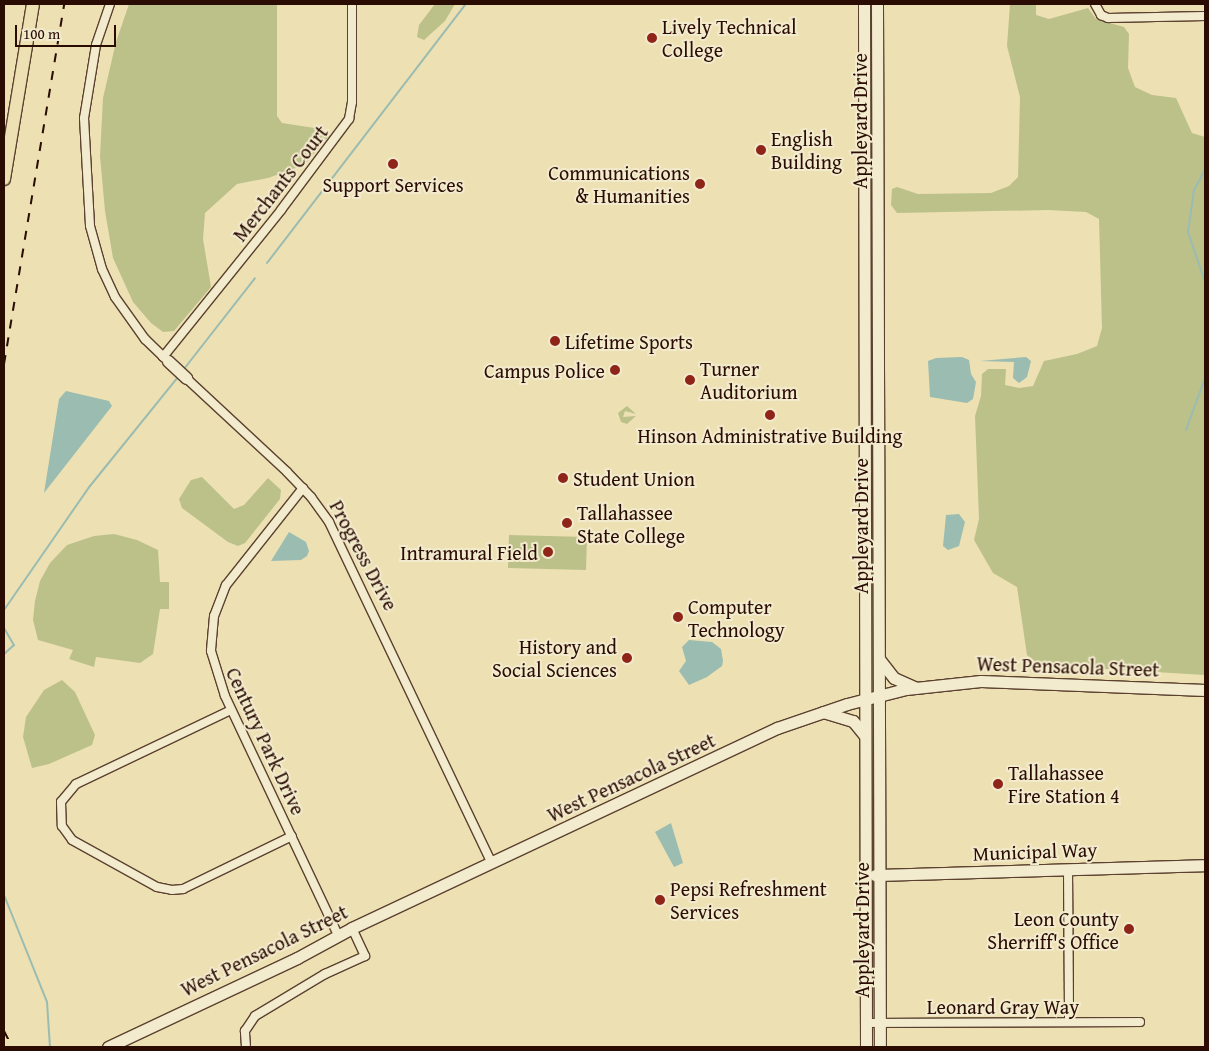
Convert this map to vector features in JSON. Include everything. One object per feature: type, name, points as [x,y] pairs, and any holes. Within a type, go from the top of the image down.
[{"type":"main road","points":[[4,179],[33,4]]},
{"type":"main road","name":"Appleyard Drive","points":[[864,4],[866,1047]]},
{"type":"main road","name":"Appleyard Drive","points":[[877,4],[880,1047]]},
{"type":"main road","points":[[864,106],[877,106]]},
{"type":"main road","points":[[864,266],[878,266]]},
{"type":"main road","name":"Progress Drive","points":[[166,359],[186,378]]},
{"type":"main road","points":[[864,413],[878,413]]},
{"type":"main road","points":[[864,516],[878,509]]},
{"type":"main road","points":[[879,658],[894,678],[916,688]]},
{"type":"main road","name":"West Pensacola Street","points":[[108,1047],[352,928],[777,728],[823,712],[879,695],[916,688],[1008,680],[1205,690]]},
{"type":"main road","points":[[823,712],[853,721],[865,736]]},
{"type":"main road","name":"Municipal Way","points":[[865,876],[1205,865]]},
{"type":"street","name":"Progress Drive","points":[[110,4],[87,87],[85,169],[94,244],[111,290],[129,319],[166,359]]},
{"type":"street","name":"Merchants Court","points":[[166,359],[349,119],[352,102],[352,4]]},
{"type":"street","points":[[1095,4],[1102,15],[1122,18],[1205,16]]},
{"type":"street","name":"Progress Drive","points":[[186,378],[318,505],[340,541],[492,862]]},
{"type":"street","name":"Century Park Drive","points":[[302,488],[234,573],[215,610],[211,651],[217,678],[231,710],[338,935]]},
{"type":"street","points":[[231,710],[76,784],[61,802],[61,822],[72,840],[164,889],[183,889],[292,836]]},
{"type":"street","points":[[1068,869],[1070,1022]]},
{"type":"street","points":[[246,1047],[244,1031],[255,1016],[325,974],[365,956],[352,928]]},
{"type":"street","name":"Leonard Gray Way","points":[[866,1023],[1140,1022]]},
{"type":"green space","points":[[129,4],[277,4],[277,116],[282,123],[321,129],[330,135],[304,165],[268,178],[237,184],[205,213],[203,239],[211,287],[174,331],[163,332],[151,323],[133,302],[113,258],[105,211],[100,156],[103,98],[116,42]]},
{"type":"green space","points":[[435,4],[455,4],[445,21],[424,40],[417,37],[419,25]]},
{"type":"green space","points":[[1010,4],[1036,4],[1036,15],[1049,19],[1088,8],[1096,19],[1124,27],[1129,34],[1128,68],[1135,87],[1152,95],[1176,98],[1192,133],[1205,137],[1205,675],[1040,665],[1027,655],[1017,587],[993,573],[974,540],[979,519],[975,416],[981,396],[982,374],[988,369],[1006,369],[1005,385],[1019,388],[1033,386],[1044,361],[1077,354],[1097,346],[1102,328],[1099,219],[1086,212],[1048,210],[897,213],[891,205],[892,189],[897,187],[918,194],[991,193],[1009,186],[1018,177],[1020,97],[1007,46]]},
{"type":"green space","points":[[627,406],[636,414],[625,411],[623,417],[636,416],[627,424],[621,422],[618,413]]},
{"type":"green space","points":[[202,477],[234,509],[244,505],[268,478],[281,490],[280,499],[245,543],[238,546],[228,542],[182,508],[179,499],[191,480]]},
{"type":"green space","points":[[114,534],[137,540],[158,550],[160,582],[169,582],[169,609],[160,609],[153,654],[140,663],[96,657],[94,667],[69,659],[73,650],[38,640],[33,620],[35,601],[40,581],[50,563],[67,545],[94,536]]},
{"type":"green space","name":"Intramural Field","points":[[509,535],[587,537],[586,570],[508,568]]},
{"type":"green space","points":[[62,680],[75,692],[95,735],[92,745],[49,764],[32,768],[23,737],[26,717],[44,690]]},
{"type":"water","points":[[962,357],[969,360],[971,374],[976,382],[973,399],[967,403],[930,397],[928,361],[936,358]]},
{"type":"water","points":[[1026,357],[1031,361],[1027,377],[1019,383],[1013,378],[1014,362],[980,361]]},
{"type":"water","points":[[66,391],[109,401],[112,406],[44,493],[59,399]]},
{"type":"water","points":[[959,514],[965,522],[959,546],[948,550],[943,546],[946,515]]},
{"type":"water","points":[[289,532],[306,542],[309,551],[307,556],[301,560],[271,561]]},
{"type":"water","points":[[689,640],[712,642],[721,649],[723,661],[722,666],[707,677],[689,685],[679,671],[686,661],[682,647]]},
{"type":"water","points":[[671,823],[683,863],[674,867],[655,832]]},
{"type":"waterway","points":[[267,263],[466,4]]},
{"type":"waterway","points":[[1205,170],[1194,190],[1188,232],[1205,282]]},
{"type":"waterway","points":[[184,369],[255,278]]},
{"type":"waterway","points":[[4,610],[90,486],[178,377]]},
{"type":"waterway","points":[[1186,430],[1205,378]]},
{"type":"waterway","points":[[4,628],[14,645],[4,654]]},
{"type":"waterway","points":[[4,895],[47,1002],[50,1047]]},
{"type":"railway","points":[[4,364],[64,4]]},
{"type":"railway","points":[[4,1031],[12,1047]]},
{"type":"place","name":"Lively Technical College","points":[[652,38]]},
{"type":"place","name":"English Building","points":[[761,150]]},
{"type":"place","name":"Support Services","points":[[393,164]]},
{"type":"place","name":"Communications & Humanities","points":[[700,184]]},
{"type":"place","name":"Lifetime Sports","points":[[555,341]]},
{"type":"place","name":"Campus Police","points":[[615,370]]},
{"type":"place","name":"Turner Auditorium","points":[[690,380]]},
{"type":"place","name":"Hinson Administrative Building","points":[[770,415]]},
{"type":"place","name":"Student Union","points":[[563,478]]},
{"type":"place","name":"Tallahassee State College","points":[[567,523]]},
{"type":"place","name":"Intramural Field","points":[[548,552]]},
{"type":"place","name":"Computer Technology","points":[[678,617]]},
{"type":"place","name":"History and Social Sciences","points":[[627,658]]},
{"type":"place","name":"Tallahassee Fire Station 4","points":[[998,784]]},
{"type":"place","name":"Pepsi Refreshment Services","points":[[660,900]]},
{"type":"place","name":"Leon County Sherriff's Office","points":[[1129,929]]}]
